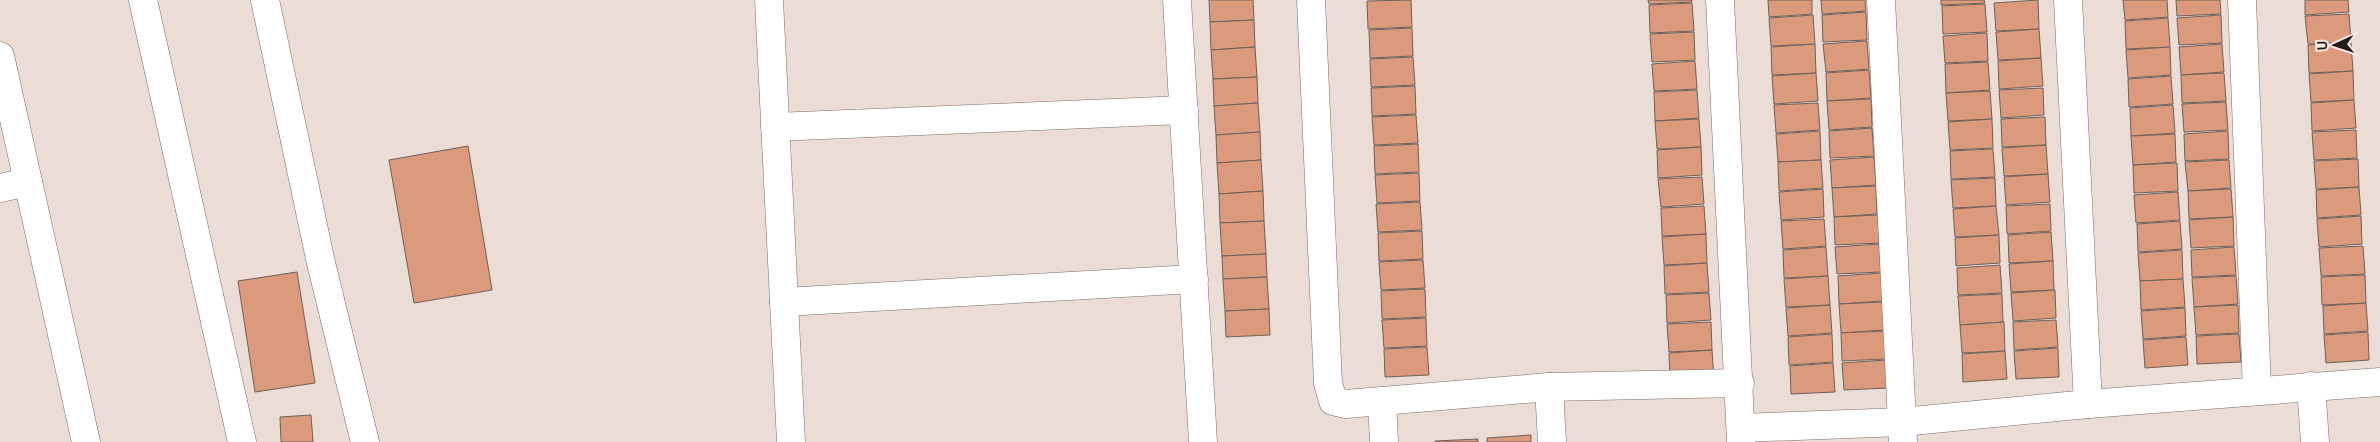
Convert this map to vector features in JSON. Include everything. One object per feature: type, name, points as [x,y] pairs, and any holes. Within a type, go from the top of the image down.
[{"type":"street","points":[[142,0],[242,442]]},
{"type":"street","points":[[265,0],[321,263],[365,442]]},
{"type":"street","points":[[769,0],[791,442]]},
{"type":"street","points":[[1177,0],[1203,442]]},
{"type":"street","points":[[1311,0],[1328,382],[1333,401],[1346,404],[1549,388],[1740,383]]},
{"type":"street","points":[[1720,0],[1740,383],[1741,435],[1902,432],[2088,404],[2380,382]]},
{"type":"street","points":[[1882,0],[1902,432]]},
{"type":"street","points":[[2068,0],[2088,404]]},
{"type":"street","points":[[2242,0],[2257,391]]},
{"type":"street","points":[[0,56],[86,442]]},
{"type":"street","points":[[775,127],[1184,110]]},
{"type":"street","points":[[0,188],[28,182]]},
{"type":"street","points":[[784,302],[1194,279]]},
{"type":"street","points":[[2311,386],[2314,442]]},
{"type":"street","points":[[1549,388],[1552,442]]},
{"type":"street","points":[[1382,401],[1384,442]]},
{"type":"building","points":[[1209,0],[1253,0],[1254,20],[1210,22]]},
{"type":"building","points":[[1411,0],[1412,27],[1368,29],[1367,1]]},
{"type":"building","points":[[1648,0],[1692,0],[1692,2],[1649,4]]},
{"type":"building","points":[[1768,0],[1812,0],[1812,14],[1769,17]]},
{"type":"building","points":[[1821,0],[1865,0],[1866,11],[1822,14]]},
{"type":"building","points":[[1941,0],[1984,0],[1985,3],[1941,5]]},
{"type":"building","points":[[2038,0],[2039,29],[1996,31],[1994,3]]},
{"type":"building","points":[[2123,0],[2167,0],[2168,17],[2125,20]]},
{"type":"building","points":[[2176,0],[2220,0],[2221,14],[2177,16]]},
{"type":"building","points":[[2305,0],[2348,0],[2349,12],[2305,15]]},
{"type":"building","points":[[1692,3],[1694,31],[1650,33],[1649,5]]},
{"type":"building","points":[[1985,4],[1987,32],[1943,34],[1942,6]]},
{"type":"building","points":[[1866,12],[1867,40],[1823,42],[1822,15]]},
{"type":"building","points":[[2349,14],[2351,42],[2308,44],[2305,16]]},
{"type":"building","points":[[1813,15],[1815,44],[1771,46],[1769,18]]},
{"type":"building","points":[[2221,15],[2222,43],[2179,45],[2177,18]]},
{"type":"building","points":[[2168,18],[2170,47],[2126,49],[2125,21]]},
{"type":"building","points":[[1254,20],[1255,47],[1211,50],[1210,22]]},
{"type":"building","points":[[1412,28],[1413,56],[1370,58],[1369,30]]},
{"type":"building","points":[[2039,29],[2041,58],[1998,60],[1996,32]]},
{"type":"building","points":[[1694,32],[1695,60],[1652,62],[1650,34]]},
{"type":"building","points":[[1987,33],[1988,61],[1945,63],[1943,36]]},
{"type":"building","points":[[1867,41],[1869,69],[1826,72],[1823,44]]},
{"type":"building","points":[[2351,43],[2353,71],[2309,73],[2308,45]]},
{"type":"building","points":[[1815,44],[1816,73],[1772,75],[1771,47]]},
{"type":"building","points":[[2222,44],[2224,72],[2181,75],[2179,47]]},
{"type":"building","points":[[1255,47],[1257,77],[1213,79],[1211,50]]},
{"type":"building","points":[[2170,47],[2171,75],[2128,78],[2126,50]]},
{"type":"building","points":[[1413,57],[1415,85],[1371,87],[1370,59]]},
{"type":"building","points":[[2041,58],[2043,86],[1999,89],[1998,61]]},
{"type":"building","points":[[1695,61],[1697,89],[1654,91],[1652,64]]},
{"type":"building","points":[[1988,62],[1990,90],[1946,93],[1945,64]]},
{"type":"building","points":[[1869,70],[1871,98],[1827,101],[1826,73]]},
{"type":"building","points":[[2353,71],[2354,100],[2311,102],[2309,74]]},
{"type":"building","points":[[1816,73],[1818,101],[1774,104],[1772,76]]},
{"type":"building","points":[[2224,73],[2226,101],[2182,103],[2181,75]]},
{"type":"building","points":[[2171,76],[2173,104],[2129,107],[2128,79]]},
{"type":"building","points":[[1257,77],[1258,103],[1214,106],[1213,79]]},
{"type":"building","points":[[1415,86],[1416,114],[1372,116],[1371,88]]},
{"type":"building","points":[[2043,88],[2044,115],[2001,118],[1999,90]]},
{"type":"building","points":[[1697,90],[1699,118],[1655,121],[1654,92]]},
{"type":"building","points":[[1990,91],[1992,119],[1948,121],[1946,93]]},
{"type":"building","points":[[1871,99],[1872,127],[1829,130],[1827,101]]},
{"type":"building","points":[[2354,100],[2356,128],[2312,131],[2311,103]]},
{"type":"building","points":[[2226,102],[2228,130],[2184,132],[2182,104]]},
{"type":"building","points":[[1258,103],[1260,132],[1216,135],[1214,106]]},
{"type":"building","points":[[1818,103],[1820,130],[1776,133],[1774,105]]},
{"type":"building","points":[[2173,105],[2175,133],[2131,136],[2130,108]]},
{"type":"building","points":[[1416,115],[1418,143],[1374,145],[1372,117]]},
{"type":"building","points":[[2045,117],[2046,145],[2002,147],[2001,119]]},
{"type":"building","points":[[1699,119],[1701,147],[1657,149],[1655,121]]},
{"type":"building","points":[[1992,119],[1993,148],[1950,150],[1948,122]]},
{"type":"building","points":[[1872,128],[1874,156],[1830,158],[1829,131]]},
{"type":"building","points":[[2356,130],[2357,158],[2314,160],[2312,132]]},
{"type":"building","points":[[1820,131],[1821,160],[1778,162],[1776,134]]},
{"type":"building","points":[[2228,131],[2229,159],[2185,161],[2184,134]]},
{"type":"building","points":[[1260,132],[1261,160],[1217,163],[1216,135]]},
{"type":"building","points":[[2175,134],[2176,162],[2133,165],[2131,136]]},
{"type":"building","points":[[1418,144],[1419,172],[1375,174],[1374,146]]},
{"type":"building","points":[[2046,145],[2048,174],[2004,176],[2002,148]]},
{"type":"building","points":[[468,146],[492,290],[414,303],[389,160]]},
{"type":"building","points":[[1701,147],[1702,175],[1658,178],[1657,150]]},
{"type":"building","points":[[1993,149],[1995,177],[1951,179],[1950,151]]},
{"type":"building","points":[[1874,157],[1876,185],[1832,188],[1830,160]]},
{"type":"building","points":[[2358,159],[2359,187],[2316,189],[2314,161]]},
{"type":"building","points":[[1261,160],[1263,191],[1219,194],[1217,163]]},
{"type":"building","points":[[1821,160],[1823,188],[1779,191],[1778,162]]},
{"type":"building","points":[[2229,160],[2231,188],[2188,191],[2185,162]]},
{"type":"building","points":[[2177,163],[2178,191],[2134,193],[2133,165]]},
{"type":"building","points":[[1419,173],[1420,201],[1377,203],[1375,175]]},
{"type":"building","points":[[2048,174],[2050,202],[2006,205],[2004,177]]},
{"type":"building","points":[[1702,177],[1704,204],[1661,207],[1658,179]]},
{"type":"building","points":[[1995,178],[1996,206],[1953,208],[1951,180]]},
{"type":"building","points":[[1876,186],[1877,214],[1834,217],[1832,188]]},
{"type":"building","points":[[2359,187],[2361,215],[2317,218],[2316,190]]},
{"type":"building","points":[[1823,189],[1824,217],[1781,220],[1779,192]]},
{"type":"building","points":[[2231,189],[2233,217],[2189,219],[2188,191]]},
{"type":"building","points":[[1263,191],[1264,221],[1220,223],[1219,194]]},
{"type":"building","points":[[2178,192],[2180,220],[2136,223],[2134,195]]},
{"type":"building","points":[[1420,202],[1422,230],[1378,232],[1376,204]]},
{"type":"building","points":[[2050,204],[2051,231],[2007,234],[2006,206]]},
{"type":"building","points":[[1704,206],[1706,234],[1662,236],[1661,208]]},
{"type":"building","points":[[1996,206],[1999,235],[1955,237],[1953,209]]},
{"type":"building","points":[[1878,215],[1879,243],[1835,245],[1834,217]]},
{"type":"building","points":[[2361,216],[2362,244],[2319,247],[2317,219]]},
{"type":"building","points":[[2233,217],[2234,246],[2191,248],[2189,220]]},
{"type":"building","points":[[1824,219],[1826,246],[1783,249],[1781,221]]},
{"type":"building","points":[[1264,221],[1266,254],[1222,256],[1220,223]]},
{"type":"building","points":[[2180,221],[2182,249],[2138,252],[2137,224]]},
{"type":"building","points":[[1422,231],[1423,259],[1379,261],[1378,233]]},
{"type":"building","points":[[2051,232],[2053,261],[2009,263],[2008,235]]},
{"type":"building","points":[[1706,234],[1707,263],[1664,265],[1662,237]]},
{"type":"building","points":[[1999,235],[2000,263],[1956,266],[1955,238]]},
{"type":"building","points":[[1879,244],[1881,272],[1837,274],[1835,247]]},
{"type":"building","points":[[2363,246],[2365,274],[2321,276],[2319,248]]},
{"type":"building","points":[[1826,247],[1828,276],[1784,278],[1783,250]]},
{"type":"building","points":[[2234,247],[2236,275],[2192,277],[2191,250]]},
{"type":"building","points":[[2182,250],[2183,279],[2140,281],[2138,253]]},
{"type":"building","points":[[1266,254],[1267,277],[1223,279],[1222,256]]},
{"type":"building","points":[[1423,260],[1425,288],[1381,290],[1379,262]]},
{"type":"building","points":[[2053,261],[2054,290],[2011,292],[2009,264]]},
{"type":"building","points":[[1707,263],[1709,292],[1665,294],[1664,266]]},
{"type":"building","points":[[2000,265],[2002,293],[1958,295],[1957,268]]},
{"type":"building","points":[[297,272],[315,383],[255,392],[238,281]]},
{"type":"building","points":[[1881,273],[1883,301],[1839,304],[1838,276]]},
{"type":"building","points":[[2365,275],[2366,303],[2322,305],[2321,277]]},
{"type":"building","points":[[1828,276],[1830,305],[1786,307],[1784,279]]},
{"type":"building","points":[[2236,276],[2238,304],[2194,307],[2192,278]]},
{"type":"building","points":[[1267,277],[1269,309],[1225,311],[1223,279]]},
{"type":"building","points":[[2183,279],[2185,307],[2141,310],[2140,281]]},
{"type":"building","points":[[1425,289],[1426,317],[1382,319],[1381,291]]},
{"type":"building","points":[[2055,290],[2056,318],[2013,321],[2011,293]]},
{"type":"building","points":[[1709,293],[1711,320],[1667,323],[1666,295]]},
{"type":"building","points":[[2002,294],[2003,322],[1960,325],[1958,296]]},
{"type":"building","points":[[1883,302],[1884,330],[1841,333],[1839,304]]},
{"type":"building","points":[[2366,303],[2368,331],[2324,334],[2323,306]]},
{"type":"building","points":[[1830,305],[1832,333],[1788,336],[1786,308]]},
{"type":"building","points":[[2238,305],[2239,333],[2196,335],[2194,307]]},
{"type":"building","points":[[2185,308],[2186,336],[2143,339],[2141,311]]},
{"type":"building","points":[[1269,309],[1270,335],[1226,337],[1225,311]]},
{"type":"building","points":[[1426,318],[1427,346],[1384,348],[1382,320]]},
{"type":"building","points":[[2056,320],[2058,347],[2014,350],[2013,322]]},
{"type":"building","points":[[1711,322],[1712,350],[1669,352],[1667,324]]},
{"type":"building","points":[[2004,322],[2005,351],[1962,353],[1960,325]]},
{"type":"building","points":[[1884,331],[1886,359],[1842,361],[1841,333]]},
{"type":"building","points":[[2368,332],[2369,360],[2326,363],[2324,335]]},
{"type":"building","points":[[1832,334],[1833,362],[1789,365],[1788,337]]},
{"type":"building","points":[[2239,334],[2241,362],[2197,364],[2196,336]]},
{"type":"building","points":[[2186,337],[2188,365],[2145,368],[2143,340]]},
{"type":"building","points":[[1427,347],[1429,375],[1385,377],[1384,349]]},
{"type":"building","points":[[2058,348],[2059,377],[2016,379],[2014,351]]},
{"type":"building","points":[[1712,350],[1714,379],[1670,381],[1669,353]]},
{"type":"building","points":[[2005,351],[2007,379],[1963,382],[1962,354]]},
{"type":"building","points":[[1886,360],[1888,388],[1844,390],[1842,363]]},
{"type":"building","points":[[1833,363],[1835,392],[1791,394],[1790,366]]},
{"type":"building","points":[[311,415],[313,442],[281,442],[280,417]]},
{"type":"building","points":[[1531,435],[1531,442],[1487,442],[1487,438]]},
{"type":"building","points":[[1478,439],[1478,442],[1435,442],[1435,441]]}]
